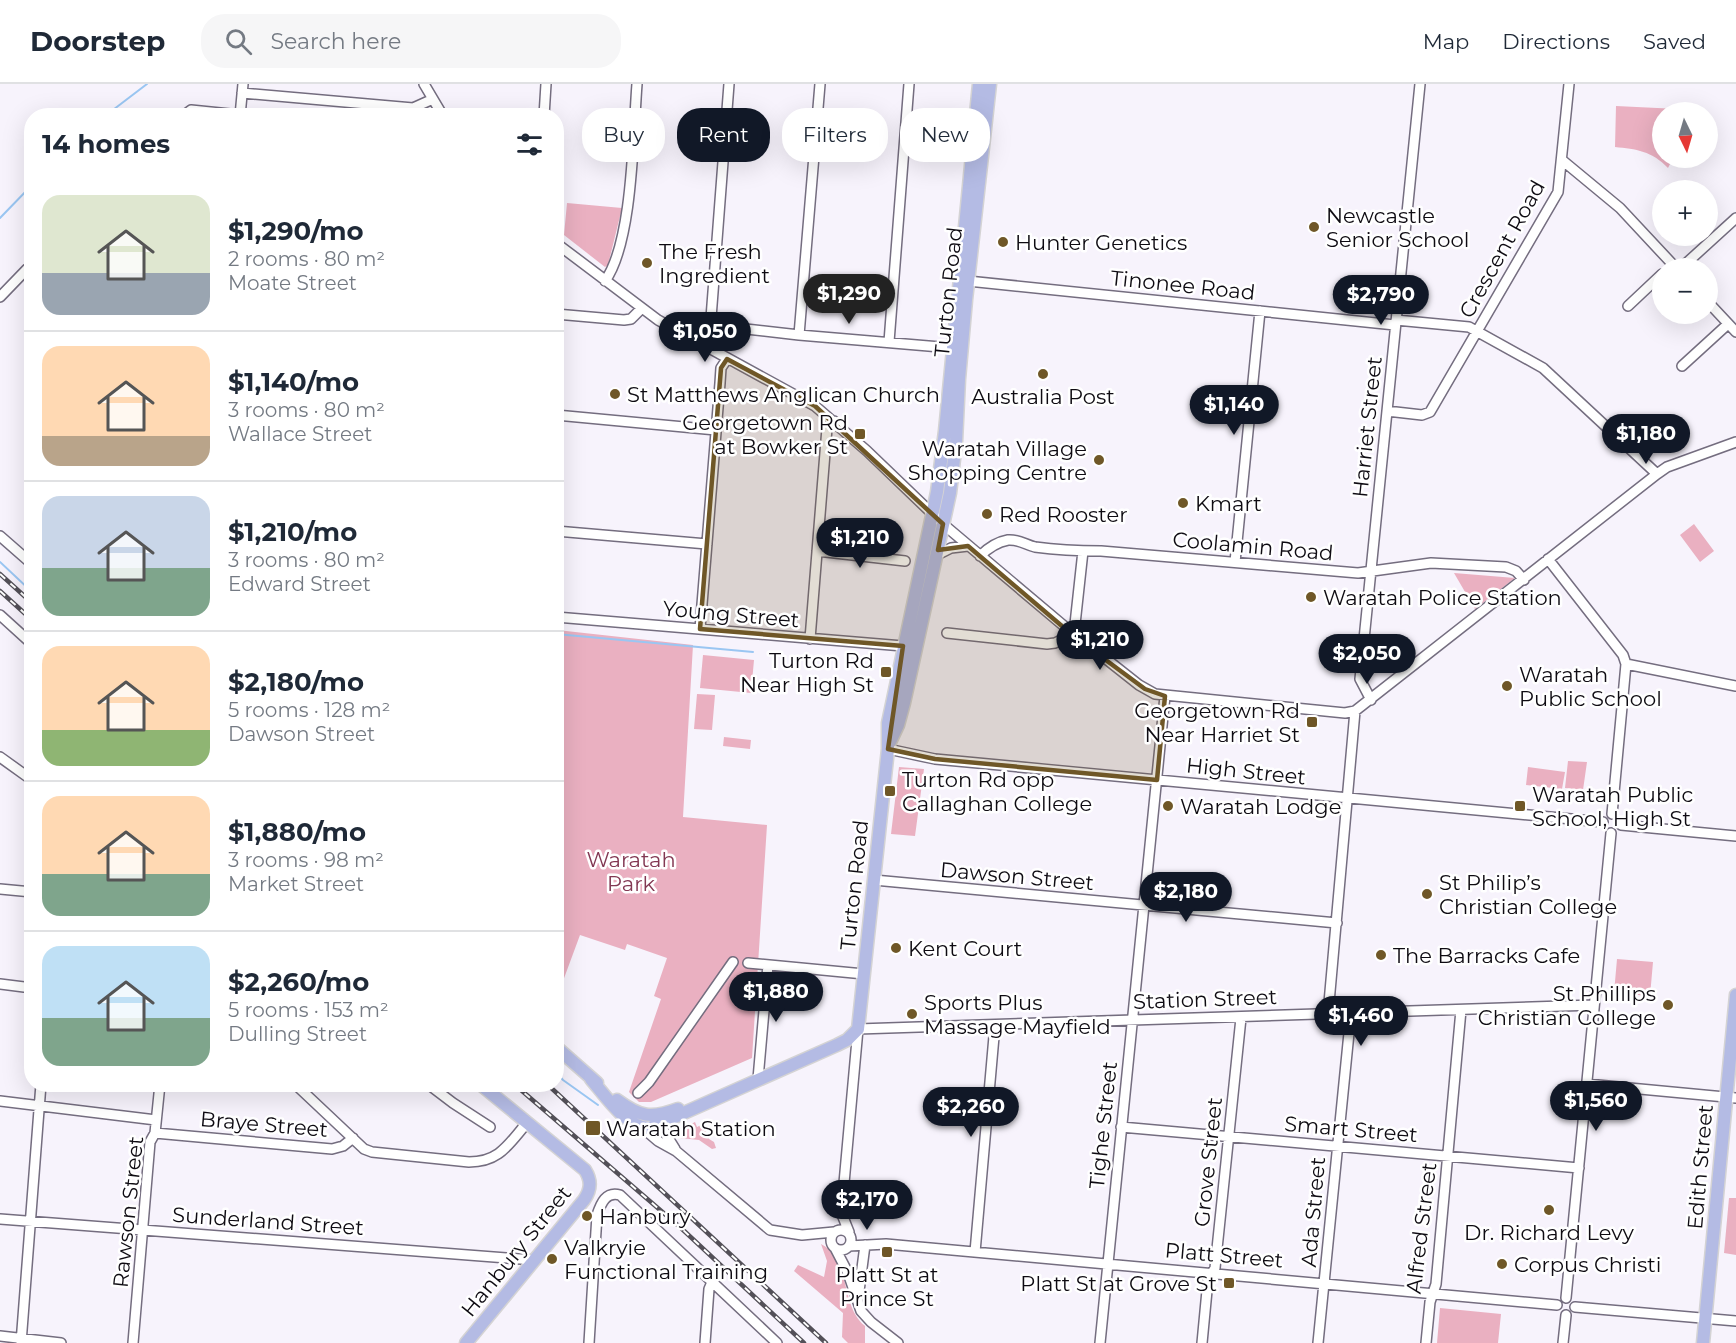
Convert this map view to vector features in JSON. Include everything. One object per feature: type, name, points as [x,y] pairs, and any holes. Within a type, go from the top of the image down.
[{"type":"main road","name":"Turton Road","points":[[858,1029],[888,749],[888,723],[933,513],[945,431],[979,84]]},
{"type":"main road","name":"Turton Road","points":[[888,749],[898,725],[950,494],[968,281],[990,84]]},
{"type":"main road","name":"Edith Street","points":[[1703,1343],[1731,1098],[1736,995]]},
{"type":"main road","points":[[626,1110],[638,1127],[644,1129],[660,1125],[837,1045],[847,1040],[858,1029]]},
{"type":"main road","points":[[564,1054],[626,1110],[642,1120],[656,1122],[660,1125]]},
{"type":"main road","points":[[626,1110],[644,1115],[663,1114],[758,1079]]},
{"type":"main road","points":[[489,1092],[526,1124]]},
{"type":"main road","name":"Hanbury Street","points":[[466,1343],[589,1191],[590,1180],[582,1168],[526,1124]]},
{"type":"street","points":[[424,84],[438,108]]},
{"type":"street","points":[[544,108],[546,84]]},
{"type":"street","points":[[605,281],[612,271],[619,251],[629,195],[637,84]]},
{"type":"street","points":[[702,345],[711,324],[729,84]]},
{"type":"street","points":[[799,335],[820,84]]},
{"type":"street","points":[[889,342],[909,84]]},
{"type":"street","name":"Harriet Street","points":[[1371,700],[1360,679],[1420,84]]},
{"type":"street","name":"Crescent Road","points":[[1387,411],[1422,415],[1430,412],[1558,192],[1569,84]]},
{"type":"street","points":[[241,108],[243,89],[413,108],[433,99]]},
{"type":"street","points":[[1562,160],[1620,208],[1667,258]]},
{"type":"street","points":[[1686,258],[1736,218]]},
{"type":"street","points":[[564,249],[664,324],[815,406],[968,546],[1064,626]]},
{"type":"street","points":[[0,297],[24,272]]},
{"type":"street","name":"Tinonee Road","points":[[968,281],[1260,311],[1469,327],[1543,368],[1657,474]]},
{"type":"street","points":[[1628,306],[1652,283]]},
{"type":"street","points":[[564,315],[624,320],[631,319],[641,309]]},
{"type":"street","points":[[1235,562],[1260,311]]},
{"type":"street","points":[[1718,313],[1736,332]]},
{"type":"street","points":[[664,324],[675,321],[799,335],[952,348]]},
{"type":"street","points":[[1682,366],[1728,324]]},
{"type":"street","points":[[700,629],[721,368],[727,359]]},
{"type":"street","points":[[564,416],[716,430]]},
{"type":"street","points":[[810,639],[827,428],[834,421]]},
{"type":"street","points":[[1077,636],[1145,689],[1165,696],[1345,713],[1355,711],[1657,474],[1667,467],[1736,442]]},
{"type":"street","points":[[564,532],[707,544]]},
{"type":"street","points":[[0,536],[24,557]]},
{"type":"street","name":"Coolamin Road","points":[[980,556],[997,543],[1009,540],[1033,546],[1083,551],[1358,573],[1431,563],[1506,567],[1516,571],[1524,580]]},
{"type":"street","points":[[937,555],[951,548],[968,546]]},
{"type":"street","points":[[817,551],[905,561]]},
{"type":"street","points":[[947,633],[1047,644],[1077,636],[1079,631],[1075,624],[1083,551]]},
{"type":"street","points":[[1548,559],[1624,659],[1736,686]]},
{"type":"street","points":[[0,615],[24,637]]},
{"type":"street","name":"Young Street","points":[[564,618],[903,646]]},
{"type":"street","points":[[1065,638],[1062,632],[1064,626],[1069,623],[1075,624]]},
{"type":"street","points":[[1612,814],[1624,659]]},
{"type":"street","name":"Tighe Street","points":[[1100,1343],[1165,696]]},
{"type":"street","points":[[1328,1014],[1355,711]]},
{"type":"street","name":"High Street","points":[[888,749],[935,759],[1603,822]]},
{"type":"street","points":[[0,757],[24,774]]},
{"type":"street","points":[[1612,814],[1619,818],[1621,825],[1618,831],[1611,833],[1604,829],[1603,822],[1606,816],[1612,814]]},
{"type":"street","points":[[1621,825],[1736,836]]},
{"type":"street","points":[[1566,1298],[1611,833]]},
{"type":"street","name":"Dawson Street","points":[[874,880],[1337,922]]},
{"type":"street","points":[[0,889],[24,891]]},
{"type":"street","points":[[638,1093],[649,1082],[733,962]]},
{"type":"street","points":[[748,963],[864,974]]},
{"type":"street","points":[[758,1079],[768,965]]},
{"type":"street","points":[[0,984],[24,987]]},
{"type":"street","name":"Station Street","points":[[858,1029],[1594,1005]]},
{"type":"street","name":"Alfred Street","points":[[1426,1343],[1430,1302],[1436,1288],[1461,1010]]},
{"type":"street","name":"Ada Street","points":[[1318,1343],[1351,1014]]},
{"type":"street","name":"Grove Street","points":[[1202,1343],[1208,1281],[1215,1269],[1241,1018]]},
{"type":"street","points":[[975,1252],[995,1025]]},
{"type":"street","name":"Turton Road","points":[[849,1233],[842,1205],[858,1029]]},
{"type":"street","points":[[1587,1084],[1731,1098]]},
{"type":"street","points":[[22,1341],[40,1092]]},
{"type":"street","name":"Rawson Street","points":[[133,1343],[150,1142],[154,1133],[159,1092]]},
{"type":"street","points":[[303,1092],[353,1138]]},
{"type":"street","points":[[439,1092],[490,1127]]},
{"type":"street","points":[[0,1101],[156,1120]]},
{"type":"street","name":"Braye Street","points":[[154,1133],[332,1149],[343,1146],[353,1138],[364,1149],[372,1152],[478,1162],[491,1159],[499,1154],[526,1124]]},
{"type":"street","points":[[660,1125],[676,1151]]},
{"type":"street","name":"Smart Street","points":[[1121,1126],[1579,1168]]},
{"type":"street","points":[[644,1129],[658,1141],[676,1151],[768,1229],[777,1233],[797,1235],[834,1232],[842,1229],[849,1233],[852,1240],[849,1247],[850,1278]]},
{"type":"street","points":[[589,1343],[597,1215],[600,1204],[613,1193],[620,1195],[777,1343]]},
{"type":"street","name":"Turton Road","points":[[834,1232],[842,1205]]},
{"type":"street","name":"Sunderland Street","points":[[0,1219],[533,1260]]},
{"type":"street","points":[[834,1232],[831,1241],[850,1278],[858,1306],[871,1322],[898,1343]]},
{"type":"street","name":"Platt Street","points":[[849,1233],[886,1244]]},
{"type":"street","points":[[797,1235],[842,1250],[849,1247]]},
{"type":"street","name":"Platt Street","points":[[849,1247],[886,1244],[1557,1305]]},
{"type":"street","points":[[858,1306],[865,1245]]},
{"type":"street","points":[[705,1343],[708,1289],[712,1282]]},
{"type":"street","points":[[1566,1298],[1572,1300],[1575,1307],[1572,1313],[1566,1315],[1559,1312],[1557,1305],[1559,1301],[1566,1298]]},
{"type":"street","points":[[1575,1307],[1736,1321]]},
{"type":"street","points":[[1563,1343],[1566,1315]]},
{"type":"street","points":[[0,1336],[22,1341],[61,1343]]},
{"type":"highlighted area","points":[[727,359],[815,406],[943,524],[938,550],[968,546],[1076,638],[1145,689],[1165,696],[1157,780],[935,759],[888,749],[903,646],[700,629],[721,368]]},
{"type":"green space","points":[[1616,106],[1652,108],[1652,156],[1643,152],[1615,147]]},
{"type":"green space","points":[[567,203],[622,208],[608,265],[605,267],[564,235]]},
{"type":"green space","points":[[1694,524],[1714,551],[1700,562],[1680,535]]},
{"type":"green space","points":[[1454,573],[1515,578],[1475,609]]},
{"type":"green space","name":"Waratah Park","points":[[564,631],[693,645],[683,817],[767,825],[752,1058],[651,1102],[639,1102],[629,1092],[661,999],[654,996],[667,958],[627,944],[625,950],[580,935],[564,978]]},
{"type":"green space","points":[[703,655],[754,660],[751,693],[700,688]]},
{"type":"green space","points":[[697,694],[715,695],[712,730],[694,729]]},
{"type":"green space","points":[[724,737],[751,740],[750,749],[723,746]]},
{"type":"green space","points":[[1568,761],[1587,762],[1583,790],[1565,788]]},
{"type":"green space","points":[[899,767],[924,769],[915,836],[891,834]]},
{"type":"green space","points":[[1528,767],[1565,772],[1562,789],[1526,785]]},
{"type":"green space","points":[[1617,959],[1653,962],[1650,996],[1614,993]]},
{"type":"green space","points":[[695,1122],[697,1127],[703,1124],[709,1139],[714,1142],[716,1148],[712,1149],[699,1140],[680,1138],[681,1129]]},
{"type":"green space","points":[[1729,1198],[1736,1198],[1736,1255],[1724,1253]]},
{"type":"green space","points":[[821,1244],[831,1251],[842,1271],[852,1306],[857,1317],[865,1326],[865,1343],[848,1343],[842,1337],[843,1313],[794,1271],[798,1265],[824,1277],[827,1261]]},
{"type":"green space","points":[[1440,1308],[1501,1314],[1498,1343],[1437,1343]]},
{"type":"waterway","points":[[116,108],[147,84]]},
{"type":"waterway","points":[[0,218],[24,193]]},
{"type":"waterway","points":[[0,562],[24,584]]},
{"type":"waterway","points":[[564,635],[753,652]]},
{"type":"waterway","points":[[564,1081],[598,1105]]},
{"type":"railway","points":[[0,574],[24,596]]},
{"type":"railway","points":[[0,591],[24,613]]},
{"type":"railway","points":[[523,1092],[681,1228],[804,1343]]},
{"type":"railway","points":[[556,1092],[826,1343]]},
{"type":"place","name":"Newcastle Senior School","points":[[1314,227]]},
{"type":"place","name":"Hunter Genetics","points":[[1003,242]]},
{"type":"place","name":"The Fresh Ingredient","points":[[647,263]]},
{"type":"place","name":"Australia Post","points":[[1043,374]]},
{"type":"place","name":"St Matthews Anglican Church","points":[[615,394]]},
{"type":"place","name":"Georgetown Rd at Bowker St","points":[[860,434]]},
{"type":"place","name":"Waratah Village Shopping Centre","points":[[1099,460]]},
{"type":"place","name":"Kmart","points":[[1183,503]]},
{"type":"place","name":"Red Rooster","points":[[987,514]]},
{"type":"place","name":"Waratah Police Station","points":[[1311,597]]},
{"type":"place","name":"Turton Rd Near High St","points":[[886,672]]},
{"type":"place","name":"Waratah Public School","points":[[1507,686]]},
{"type":"place","name":"Georgetown Rd Near Harriet St","points":[[1312,722]]},
{"type":"place","name":"Turton Rd opp Callaghan College","points":[[890,791]]},
{"type":"place","name":"Waratah Lodge","points":[[1168,806]]},
{"type":"place","name":"Waratah Public School, High St","points":[[1520,806]]},
{"type":"place","name":"St Philip’s Christian College","points":[[1427,894]]},
{"type":"place","name":"Kent Court","points":[[896,948]]},
{"type":"place","name":"The Barracks Cafe","points":[[1381,955]]},
{"type":"place","name":"St Phillips Christian College","points":[[1668,1005]]},
{"type":"place","name":"Sports Plus Massage Mayfield","points":[[912,1014]]},
{"type":"place","name":"Waratah Station","points":[[593,1128]]},
{"type":"place","name":"Dr. Richard Levy","points":[[1549,1210]]},
{"type":"place","name":"Hanbury","points":[[587,1216]]},
{"type":"place","name":"Platt St at Prince St","points":[[887,1252]]},
{"type":"place","name":"Valkryie Functional Training","points":[[552,1259]]},
{"type":"place","name":"Corpus Christi","points":[[1502,1264]]},
{"type":"place","name":"Platt St at Grove St","points":[[1229,1283]]}]
